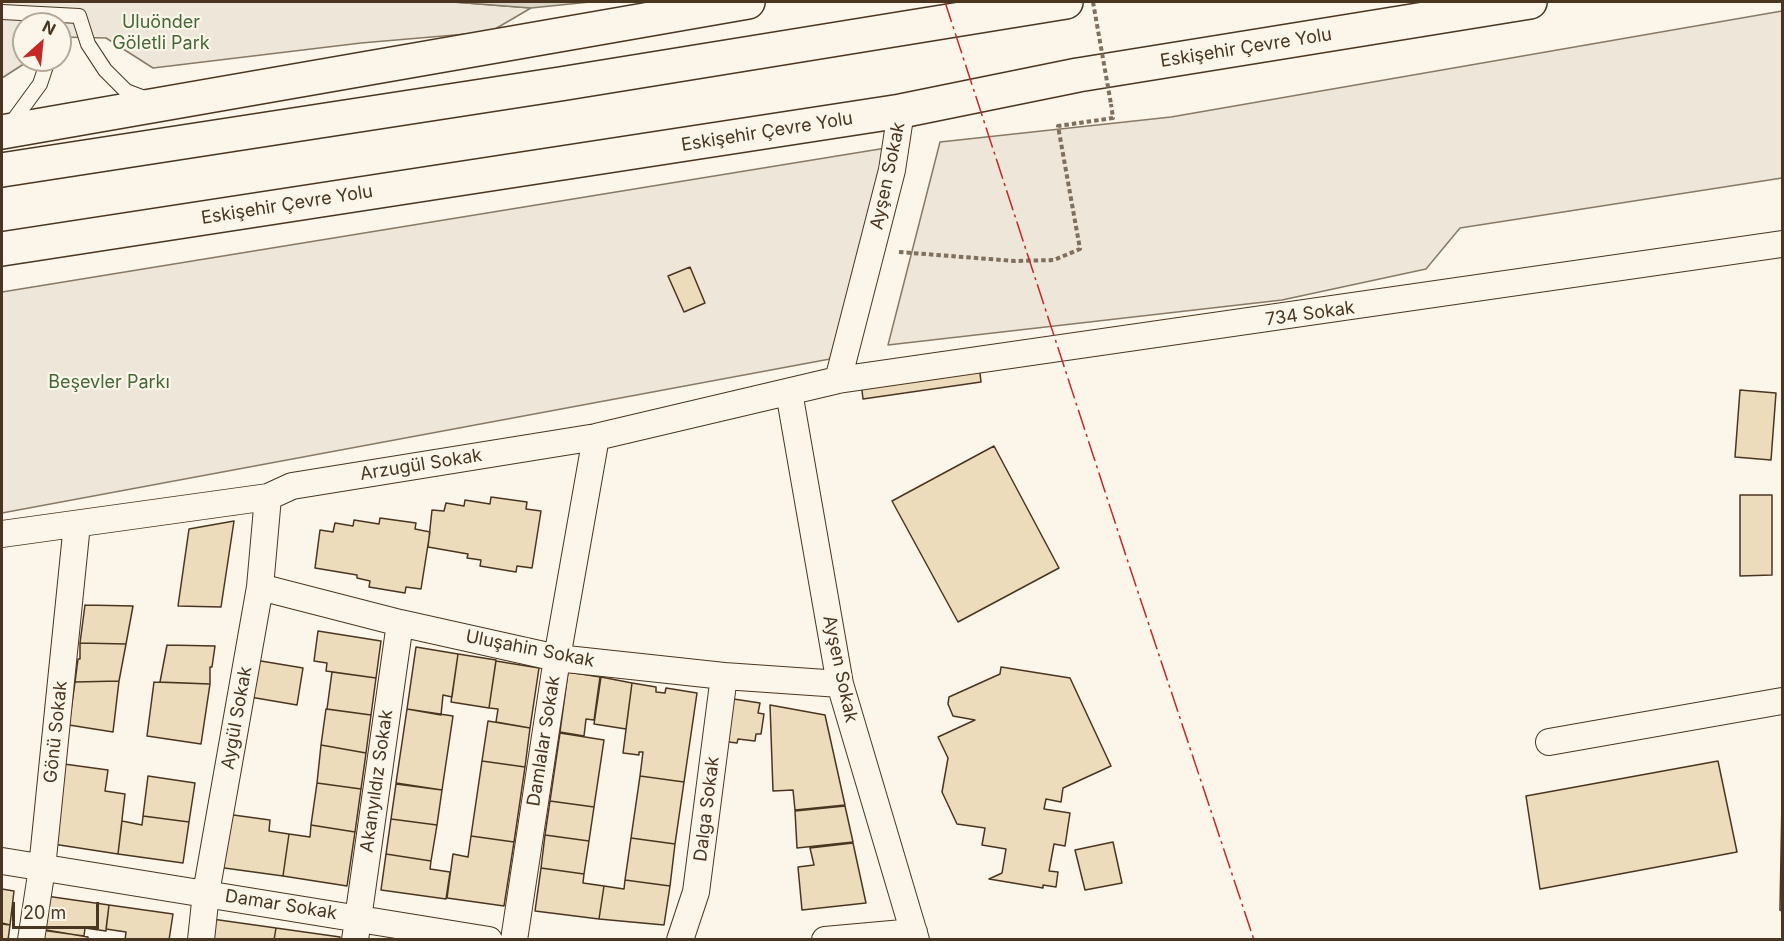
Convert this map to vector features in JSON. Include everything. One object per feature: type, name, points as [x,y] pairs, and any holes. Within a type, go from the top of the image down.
[{"type":"highway","points":[[3,132],[748,2]]},
{"type":"highway","points":[[2,170],[560,84],[1066,2]]},
{"type":"highway","name":"Eskişehir Çevre Yolu","points":[[2,249],[901,111],[1078,75],[1530,2]]},
{"type":"street","name":"Ayşen Sokak","points":[[838,380],[892,171],[901,111]]},
{"type":"street","name":"734 Sokak","points":[[838,380],[1782,244]]},
{"type":"street","name":"Arzugül Sokak","points":[[2,534],[268,497],[292,486],[596,437],[838,380]]},
{"type":"street","name":"Ayşen Sokak","points":[[789,392],[840,684],[915,936]]},
{"type":"street","name":"Damlalar Sokak","points":[[514,939],[557,658],[596,437]]},
{"type":"street","name":"Aygül Sokak","points":[[201,939],[206,893],[260,587],[268,497]]},
{"type":"street","name":"Gönü Sokak","points":[[31,939],[42,868],[77,524]]},
{"type":"street","name":"Uluşahin Sokak","points":[[260,587],[400,623],[557,658],[724,676],[840,684]]},
{"type":"street","name":"Akanyıldız Sokak","points":[[357,928],[400,623]]},
{"type":"street","name":"Dalga Sokak","points":[[680,939],[696,892],[724,676]]},
{"type":"street","points":[[1549,742],[1782,700]]},
{"type":"street","name":"Damar Sokak","points":[[2,861],[206,893],[357,928],[489,939]]},
{"type":"street","points":[[825,939],[915,936]]},
{"type":"lane","points":[[72,17],[79,16],[88,44],[105,70],[126,91],[159,104]]},
{"type":"lane","points":[[3,132],[40,84],[44,72]]},
{"type":"path","points":[[871,251],[971,256],[1015,261],[1054,260],[1080,249],[1058,126],[1113,118],[1094,2]]},
{"type":"green space","name":"Uluönder Göletli Park","points":[[2,2],[453,2],[531,8],[490,32],[361,43],[153,68],[106,38],[72,37],[72,12],[12,12],[12,72],[2,78]]},
{"type":"green space","points":[[1782,11],[1782,178],[1460,228],[1426,269],[1282,300],[888,345],[940,142],[1171,117]]},
{"type":"green space","name":"Beşevler Parkı","points":[[886,148],[830,359],[2,513],[2,292]]},
{"type":"shaded area","points":[[453,2],[590,2],[531,8]]},
{"type":"building","points":[[690,267],[705,303],[684,312],[668,276]]},
{"type":"building","points":[[979,365],[981,382],[863,399],[861,382]]},
{"type":"building","points":[[1740,390],[1776,393],[1771,460],[1735,457]]},
{"type":"building","points":[[994,446],[1059,568],[958,622],[892,501]]},
{"type":"building","points":[[1740,495],[1772,495],[1772,575],[1740,576]]},
{"type":"building","points":[[491,497],[527,502],[526,509],[541,511],[532,568],[517,566],[516,572],[480,566],[481,560],[467,558],[468,554],[428,547],[432,510],[444,511],[446,503],[464,506],[465,500],[490,504]]},
{"type":"building","points":[[380,518],[416,523],[415,529],[430,532],[421,589],[406,587],[405,593],[369,587],[370,581],[357,578],[357,575],[315,568],[320,530],[333,532],[335,523],[353,526],[354,520],[379,524]]},
{"type":"building","points":[[234,521],[221,607],[178,606],[189,529]]},
{"type":"building","points":[[85,605],[133,606],[126,644],[80,643]]},
{"type":"building","points":[[318,631],[381,641],[376,678],[326,671],[327,663],[314,661]]},
{"type":"building","points":[[80,643],[126,644],[119,681],[75,682],[78,659],[80,659]]},
{"type":"building","points":[[167,645],[215,646],[212,667],[210,667],[210,684],[160,682]]},
{"type":"building","points":[[416,647],[458,654],[452,697],[443,695],[441,715],[407,709]]},
{"type":"building","points":[[458,654],[496,660],[489,708],[451,702]]},
{"type":"building","points":[[255,660],[303,668],[297,705],[250,697]]},
{"type":"building","points":[[496,661],[539,668],[530,728],[496,722],[498,709],[489,708]]},
{"type":"building","points":[[1001,667],[1070,678],[1111,766],[1063,788],[1061,802],[1046,799],[1044,809],[1070,813],[1065,846],[1054,844],[1049,871],[1058,872],[1056,887],[1043,885],[1043,888],[989,879],[1002,873],[1006,849],[982,845],[985,828],[957,824],[942,792],[948,758],[938,737],[975,720],[953,716],[948,704],[949,697],[1000,674]]},
{"type":"building","points":[[332,672],[376,678],[371,715],[327,709]]},
{"type":"building","points":[[568,672],[600,677],[594,720],[586,719],[584,736],[560,732]]},
{"type":"building","points":[[601,677],[632,683],[626,729],[594,724]]},
{"type":"building","points":[[119,681],[113,732],[69,725],[75,682]]},
{"type":"building","points":[[154,682],[210,684],[201,744],[147,736]]},
{"type":"building","points":[[632,683],[656,687],[656,692],[665,693],[666,688],[697,693],[684,782],[640,776],[643,752],[639,752],[639,755],[623,753]]},
{"type":"building","points":[[727,698],[760,703],[758,713],[764,714],[761,734],[756,734],[755,741],[738,739],[737,743],[721,741]]},
{"type":"building","points":[[770,705],[825,715],[845,805],[795,810],[793,790],[773,791]]},
{"type":"building","points":[[326,709],[371,715],[366,753],[321,745]]},
{"type":"building","points":[[407,709],[453,716],[442,790],[396,783]]},
{"type":"building","points":[[488,721],[530,728],[525,767],[482,761]]},
{"type":"building","points":[[560,733],[604,740],[594,807],[550,801]]},
{"type":"building","points":[[321,745],[366,753],[361,789],[317,783]]},
{"type":"building","points":[[482,761],[525,767],[514,842],[471,836]]},
{"type":"building","points":[[1718,761],[1737,852],[1540,889],[1526,796]]},
{"type":"building","points":[[64,764],[108,770],[105,791],[125,794],[118,854],[53,844]]},
{"type":"building","points":[[148,776],[195,783],[189,822],[143,816]]},
{"type":"building","points":[[640,776],[684,782],[675,844],[631,838]]},
{"type":"building","points":[[317,783],[361,789],[355,832],[311,825]]},
{"type":"building","points":[[396,784],[442,790],[437,825],[391,819]]},
{"type":"building","points":[[1782,800],[1782,911],[1780,910]]},
{"type":"building","points":[[550,801],[594,807],[589,841],[545,835]]},
{"type":"building","points":[[845,806],[853,842],[797,848],[795,811]]},
{"type":"building","points":[[226,814],[270,820],[269,831],[289,834],[283,876],[217,867]]},
{"type":"building","points":[[143,816],[189,822],[183,863],[118,854],[122,821],[142,825]]},
{"type":"building","points":[[391,819],[437,825],[431,861],[386,854]]},
{"type":"building","points":[[311,825],[355,832],[347,886],[283,876],[289,834],[310,837]]},
{"type":"building","points":[[545,835],[589,841],[584,874],[541,868]]},
{"type":"building","points":[[471,836],[514,842],[504,906],[447,898],[453,854],[468,857]]},
{"type":"building","points":[[631,838],[675,844],[670,886],[625,880]]},
{"type":"building","points":[[1113,842],[1122,883],[1085,890],[1075,850]]},
{"type":"building","points":[[853,843],[866,903],[802,910],[798,867],[814,865],[810,848]]},
{"type":"building","points":[[386,854],[431,861],[430,869],[450,872],[446,899],[381,890]]},
{"type":"building","points":[[541,868],[584,874],[583,883],[604,886],[599,919],[535,911]]},
{"type":"building","points":[[625,880],[670,886],[664,925],[599,919],[604,886],[624,889]]},
{"type":"building","points":[[2,889],[14,891],[10,925],[2,923]]},
{"type":"building","points":[[46,896],[109,905],[106,931],[85,928],[84,936],[41,930]]},
{"type":"building","points":[[109,905],[173,914],[169,940],[125,940],[126,932],[106,929]]},
{"type":"building","points":[[212,919],[276,928],[274,940],[209,940]]},
{"type":"building","points":[[2,924],[10,925],[8,940],[2,940]]},
{"type":"building","points":[[276,928],[340,937],[339,940],[274,940]]},
{"type":"building","points":[[40,929],[88,937],[88,940],[38,940]]},
{"type":"power","points":[[945,2],[1254,940]]}]
